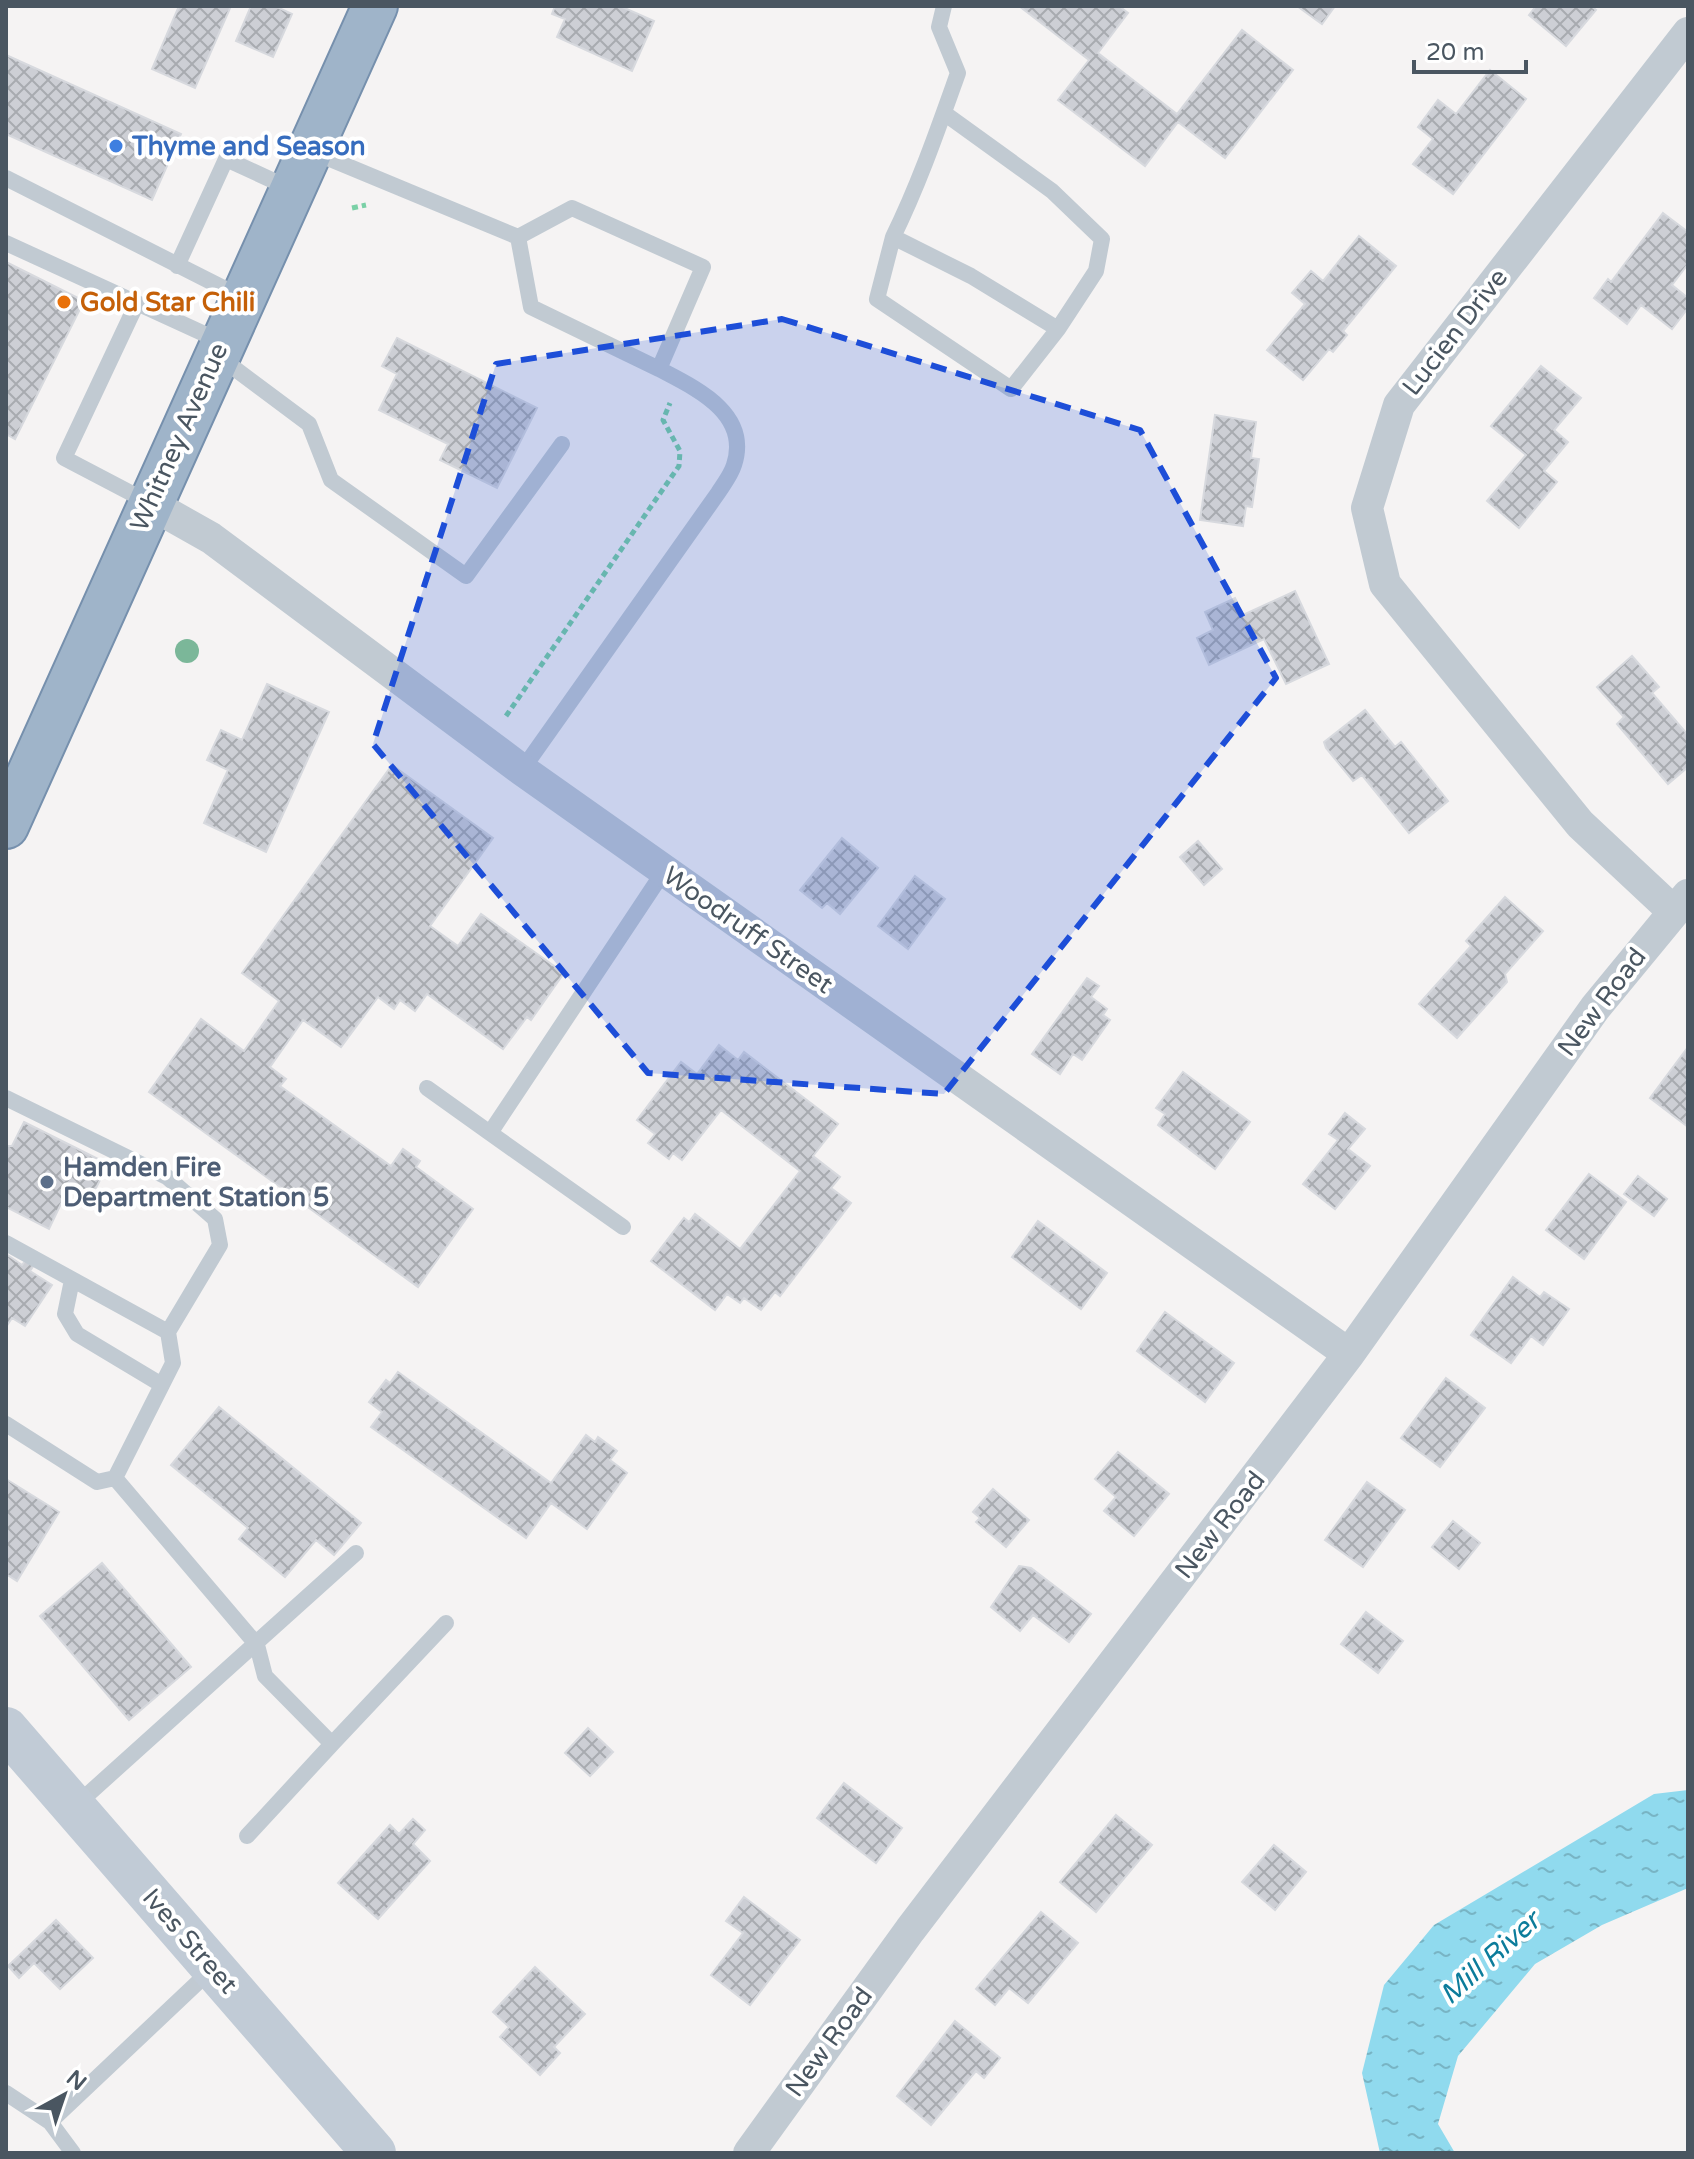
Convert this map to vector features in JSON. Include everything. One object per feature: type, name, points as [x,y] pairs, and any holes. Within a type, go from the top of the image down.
[{"type":"highway","name":"Whitney Avenue","points":[[6,826],[375,6]]},
{"type":"main road","name":"Ives Street","points":[[6,1729],[374,2153]]},
{"type":"street","name":"Lucien Drive","points":[[1680,903],[1580,824],[1385,584],[1367,508],[1399,405],[1688,33]]},
{"type":"street","name":"Woodruff Street","points":[[149,503],[211,538],[522,770],[1349,1354]]},
{"type":"street","name":"New Road","points":[[749,2153],[945,1883],[1349,1354],[1595,1008],[1680,903]]},
{"type":"lane","points":[[944,6],[939,27],[958,73],[944,113],[920,182],[893,237],[877,299],[1011,389],[1058,329],[1096,271],[1102,239],[1052,191],[944,113]]},
{"type":"lane","points":[[310,150],[518,237]]},
{"type":"lane","points":[[177,266],[226,159],[292,189]]},
{"type":"lane","points":[[6,178],[242,298]]},
{"type":"lane","points":[[518,237],[572,208],[703,267],[659,369]]},
{"type":"lane","points":[[518,237],[531,307],[709,395],[722,407],[737,441],[734,465],[718,493],[522,770]]},
{"type":"lane","points":[[893,237],[971,276],[1058,329]]},
{"type":"lane","points":[[6,243],[137,303],[219,349],[309,424],[331,480],[466,576],[562,444]]},
{"type":"lane","points":[[137,303],[64,458],[149,503]]},
{"type":"lane","points":[[490,1133],[664,871]]},
{"type":"lane","points":[[427,1088],[623,1227]]},
{"type":"lane","points":[[6,1098],[167,1177],[215,1219],[220,1245],[168,1332],[173,1363],[115,1478]]},
{"type":"lane","points":[[6,1243],[168,1332]]},
{"type":"lane","points":[[72,1280],[65,1314],[77,1334],[162,1385]]},
{"type":"lane","points":[[6,1424],[97,1482],[115,1478]]},
{"type":"lane","points":[[115,1478],[257,1645],[265,1676],[332,1744]]},
{"type":"lane","points":[[74,1807],[356,1553]]},
{"type":"lane","points":[[247,1836],[446,1623]]},
{"type":"lane","points":[[50,2122],[213,1968]]},
{"type":"lane","points":[[6,2093],[50,2122],[73,2153]]},
{"type":"path","points":[[352,208],[376,202]]},
{"type":"path","points":[[505,718],[679,466],[680,451],[663,420],[680,380]]},
{"type":"highlighted area","points":[[782,319],[1140,430],[1276,678],[944,1094],[648,1073],[373,744],[496,364]]},
{"type":"water","name":"Mill River","points":[[1688,1790],[1688,1888],[1602,1925],[1535,1964],[1458,2056],[1438,2124],[1455,2153],[1380,2153],[1362,2073],[1384,1985],[1434,1925],[1654,1794]]},
{"type":"building","points":[[179,6],[231,6],[195,88],[152,69]]},
{"type":"building","points":[[251,6],[275,6],[292,14],[273,57],[236,41]]},
{"type":"building","points":[[555,6],[620,6],[654,21],[632,71],[557,37],[565,19],[552,14]]},
{"type":"building","points":[[1019,6],[1119,6],[1128,13],[1098,53],[1177,114],[1242,30],[1293,70],[1225,158],[1178,122],[1145,166],[1058,100],[1089,60]]},
{"type":"building","points":[[1297,6],[1335,6],[1322,24]]},
{"type":"building","points":[[1536,6],[1591,6],[1596,10],[1566,46],[1529,15]]},
{"type":"building","points":[[6,55],[181,134],[152,200],[6,134]]},
{"type":"building","points":[[1490,70],[1526,99],[1453,194],[1413,164],[1433,139],[1418,127],[1438,100],[1456,114]]},
{"type":"building","points":[[1663,213],[1688,232],[1688,264],[1672,285],[1688,298],[1688,308],[1672,329],[1641,305],[1627,324],[1594,298],[1608,279],[1611,282]]},
{"type":"building","points":[[1359,236],[1396,266],[1343,331],[1347,335],[1333,352],[1329,349],[1303,380],[1267,350],[1305,304],[1292,293],[1311,271],[1323,281]]},
{"type":"building","points":[[6,262],[84,301],[15,439],[6,434]]},
{"type":"building","points":[[397,338],[537,408],[497,488],[440,460],[448,444],[379,410],[397,374],[382,366]]},
{"type":"building","points":[[1541,366],[1581,398],[1554,430],[1568,442],[1544,471],[1557,482],[1519,528],[1487,501],[1526,455],[1491,426]]},
{"type":"building","points":[[1215,415],[1256,422],[1251,458],[1259,459],[1252,507],[1246,506],[1243,526],[1200,520]]},
{"type":"building","points":[[1295,591],[1329,664],[1286,684],[1264,639],[1209,665],[1197,638],[1213,630],[1205,612],[1235,598],[1243,615]]},
{"type":"building","points":[[1632,656],[1659,687],[1652,693],[1688,735],[1688,767],[1668,784],[1617,724],[1624,717],[1597,687]]},
{"type":"building","points":[[267,684],[329,712],[266,852],[204,823],[228,770],[207,760],[221,730],[242,740]]},
{"type":"building","points":[[1365,710],[1395,747],[1401,742],[1448,801],[1409,833],[1362,775],[1353,781],[1326,748],[1324,742]]},
{"type":"building","points":[[392,765],[493,838],[430,926],[458,946],[481,914],[564,973],[531,1020],[527,1017],[503,1049],[427,994],[415,1011],[400,1000],[394,1009],[378,997],[341,1047],[303,1020],[270,1067],[286,1079],[280,1086],[391,1166],[403,1149],[420,1161],[416,1167],[473,1209],[418,1287],[149,1092],[201,1019],[244,1051],[279,1001],[242,973]]},
{"type":"building","points":[[842,838],[878,868],[840,914],[827,903],[822,908],[800,890]]},
{"type":"building","points":[[1198,841],[1222,869],[1204,885],[1180,857]]},
{"type":"building","points":[[915,876],[945,899],[908,949],[878,926]]},
{"type":"building","points":[[1505,897],[1543,931],[1505,974],[1507,982],[1457,1038],[1419,1004],[1471,946],[1466,941]]},
{"type":"building","points":[[1087,978],[1099,986],[1091,997],[1107,1009],[1103,1015],[1110,1020],[1082,1060],[1073,1054],[1060,1074],[1032,1054]]},
{"type":"building","points":[[719,1045],[738,1060],[744,1052],[838,1124],[813,1156],[840,1177],[831,1188],[851,1203],[780,1296],[775,1292],[761,1310],[744,1298],[740,1303],[727,1294],[715,1310],[651,1261],[684,1218],[689,1222],[695,1214],[740,1249],[800,1171],[721,1110],[682,1160],[673,1153],[669,1159],[648,1143],[655,1134],[637,1120],[681,1062],[697,1074]]},
{"type":"building","points":[[1688,1047],[1688,1127],[1650,1098]]},
{"type":"building","points":[[1183,1072],[1250,1122],[1215,1169],[1158,1125],[1165,1114],[1156,1108]]},
{"type":"building","points":[[1345,1113],[1365,1129],[1348,1149],[1370,1166],[1335,1209],[1303,1184],[1338,1140],[1329,1134]]},
{"type":"building","points":[[24,1122],[108,1164],[90,1200],[68,1189],[49,1229],[6,1207],[6,1146],[12,1146]]},
{"type":"building","points":[[1589,1174],[1626,1202],[1584,1259],[1546,1230]]},
{"type":"building","points":[[1638,1176],[1667,1199],[1654,1216],[1624,1194]]},
{"type":"building","points":[[1038,1221],[1107,1273],[1081,1309],[1012,1257]]},
{"type":"building","points":[[6,1254],[22,1265],[28,1257],[36,1262],[30,1271],[52,1285],[25,1326],[12,1318],[6,1327]]},
{"type":"building","points":[[1513,1277],[1540,1297],[1544,1292],[1569,1309],[1543,1345],[1531,1336],[1511,1363],[1471,1335]]},
{"type":"building","points":[[1165,1312],[1234,1363],[1205,1402],[1137,1351]]},
{"type":"building","points":[[398,1372],[551,1483],[586,1435],[595,1442],[598,1437],[617,1451],[610,1460],[627,1473],[587,1529],[551,1503],[526,1538],[371,1427],[382,1412],[369,1402],[386,1380],[390,1383]]},
{"type":"building","points":[[1446,1378],[1485,1408],[1440,1467],[1401,1438]]},
{"type":"building","points":[[219,1407],[361,1523],[334,1555],[316,1540],[285,1577],[239,1539],[248,1528],[171,1465]]},
{"type":"building","points":[[1118,1452],[1169,1494],[1134,1536],[1104,1511],[1116,1497],[1095,1479]]},
{"type":"building","points":[[6,1479],[59,1512],[17,1581],[6,1574]]},
{"type":"building","points":[[1367,1482],[1405,1510],[1363,1567],[1325,1540]]},
{"type":"building","points":[[993,1489],[1029,1520],[1006,1547],[976,1522],[980,1518],[973,1512]]},
{"type":"building","points":[[1453,1521],[1480,1543],[1459,1569],[1432,1547]]},
{"type":"building","points":[[102,1563],[191,1667],[129,1720],[40,1616]]},
{"type":"building","points":[[1019,1566],[1031,1568],[1091,1614],[1069,1642],[1033,1615],[1020,1631],[991,1607]]},
{"type":"building","points":[[1366,1612],[1403,1641],[1378,1673],[1341,1644]]},
{"type":"building","points":[[588,1728],[613,1752],[590,1776],[565,1753]]},
{"type":"building","points":[[844,1783],[902,1828],[876,1863],[817,1818]]},
{"type":"building","points":[[1116,1815],[1152,1845],[1096,1912],[1060,1882]]},
{"type":"building","points":[[413,1819],[425,1830],[413,1844],[430,1861],[378,1919],[338,1883],[390,1825],[399,1834]]},
{"type":"building","points":[[1274,1845],[1306,1872],[1275,1910],[1242,1882]]},
{"type":"building","points":[[744,1897],[800,1940],[750,2005],[711,1975],[743,1933],[726,1921]]},
{"type":"building","points":[[1041,1912],[1078,1943],[1028,2003],[1009,1988],[995,2005],[976,1989]]},
{"type":"building","points":[[56,1920],[93,1958],[60,1989],[34,1963],[19,1978],[8,1966]]},
{"type":"building","points":[[535,1967],[585,2014],[554,2047],[560,2053],[540,2075],[500,2037],[509,2027],[493,2012]]},
{"type":"building","points":[[955,2021],[1000,2058],[984,2078],[976,2071],[931,2125],[897,2096]]},
{"type":"place","name":"Thyme and Season","points":[[116,146]]},
{"type":"place","name":"Gold Star Chili","points":[[64,302]]},
{"type":"place","name":"Hamden Fire Department Station 5","points":[[47,1182]]}]
